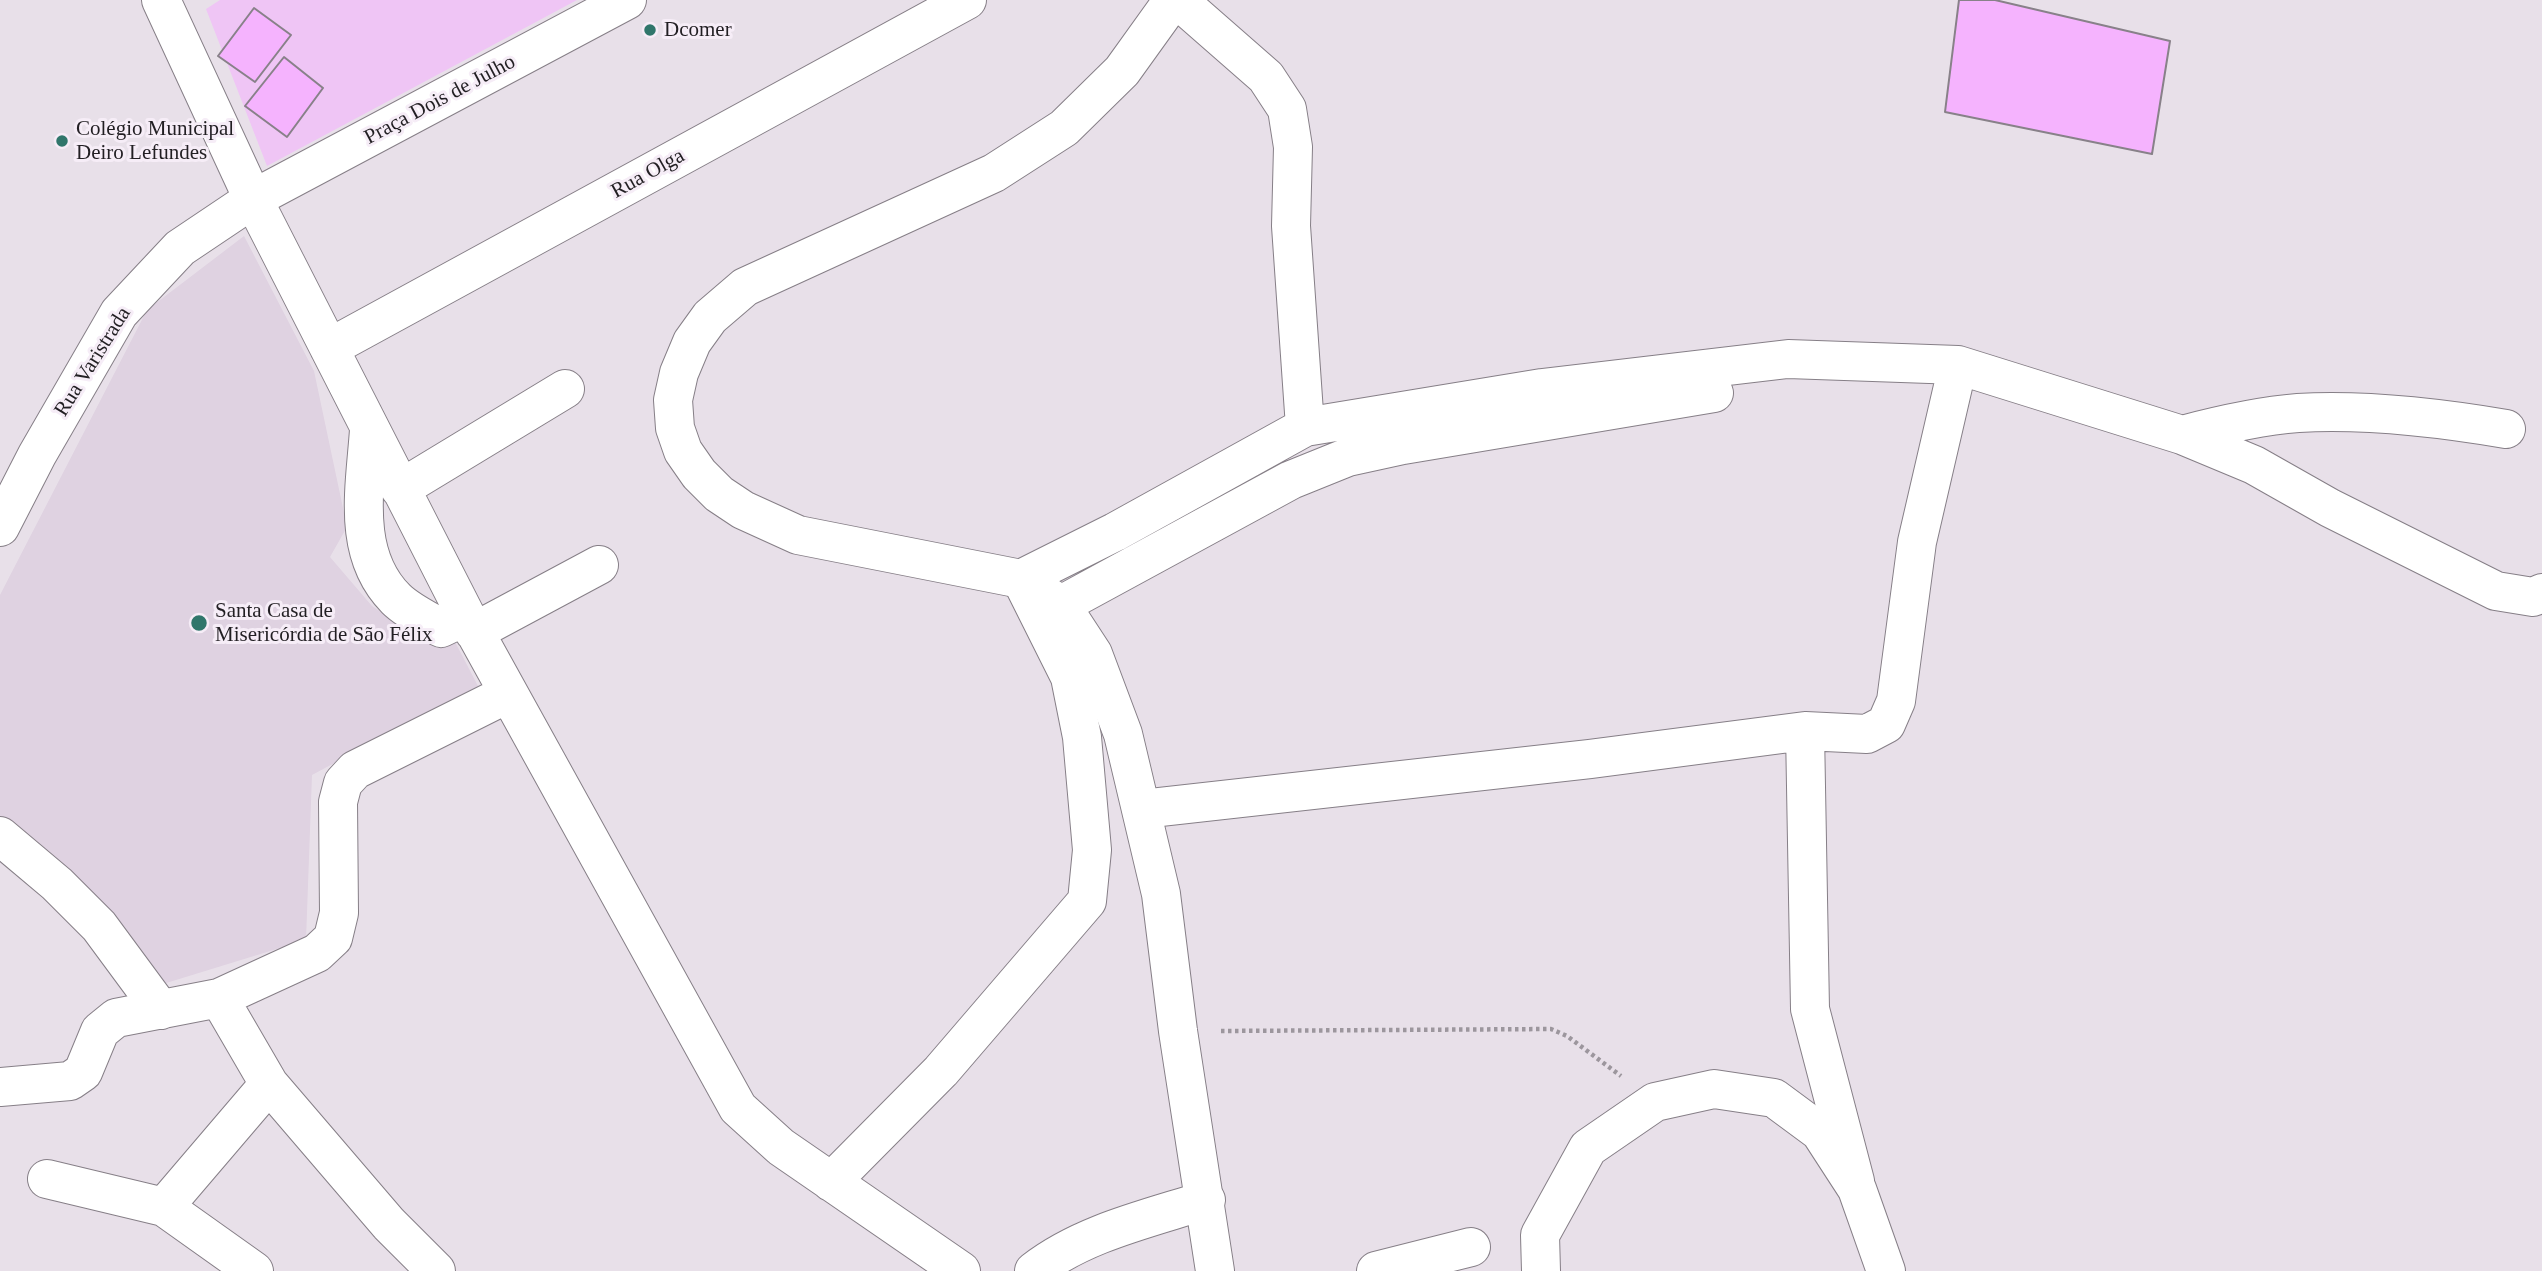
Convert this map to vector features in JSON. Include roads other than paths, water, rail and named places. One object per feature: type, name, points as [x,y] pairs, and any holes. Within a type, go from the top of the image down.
[{"type":"street","points":[[161,0],[253,199],[470,624],[738,1108],[781,1147],[961,1271]]},
{"type":"street","name":"Praça Dois de Julho","points":[[253,199],[626,0]]},
{"type":"street","name":"Rua Olga","points":[[329,348],[967,0]]},
{"type":"street","points":[[1215,1271],[1178,1031],[1161,894],[1123,734],[1093,654],[1061,605],[1021,579],[798,535],[743,510],[719,494],[699,474],[683,451],[675,428],[673,401],[679,373],[692,342],[710,317],[745,288],[994,173],[1064,128],[1122,71],[1175,0],[1266,77],[1287,109],[1293,147],[1291,226],[1305,427]]},
{"type":"street","name":"Rua Varistrada","points":[[0,527],[37,454],[119,313],[180,248],[253,199]]},
{"type":"street","points":[[1021,579],[1115,532],[1305,427],[1542,388],[1788,359],[1958,365],[2182,435],[2254,465],[2330,508],[2496,591],[2533,597],[2542,593]]},
{"type":"street","points":[[1142,809],[1590,759],[1805,731],[1867,734],[1886,724],[1896,701],[1917,542],[1958,365]]},
{"type":"street","points":[[400,489],[565,390]]},
{"type":"street","points":[[1061,605],[1291,480],[1348,457],[1403,445],[1714,393]]},
{"type":"street","points":[[2182,435],[2229,423],[2299,413],[2449,420],[2506,429]]},
{"type":"street","points":[[369,428],[364,538],[375,571],[397,599],[441,628],[470,624],[599,565]]},
{"type":"street","points":[[831,1182],[941,1071],[1087,901],[1093,850],[1082,737],[1070,677],[1021,579]]},
{"type":"street","points":[[0,1087],[70,1081],[83,1072],[100,1031],[116,1018],[219,998],[317,953],[333,938],[339,913],[338,802],[343,783],[355,770],[507,694]]},
{"type":"street","points":[[1805,731],[1810,1009],[1857,1189],[1886,1271]]},
{"type":"street","points":[[0,836],[57,884],[99,926],[161,1010]]},
{"type":"street","points":[[219,998],[269,1084],[389,1224],[436,1271]]},
{"type":"street","points":[[164,1207],[269,1084]]},
{"type":"street","points":[[1541,1271],[1541,1235],[1588,1149],[1655,1102],[1714,1089],[1774,1098],[1820,1132],[1857,1189]]},
{"type":"street","points":[[47,1179],[164,1207],[254,1271]]},
{"type":"street","points":[[1034,1271],[1101,1234],[1206,1200]]},
{"type":"street","points":[[1376,1271],[1471,1247]]},
{"type":"place","name":"Dcomer","points":[[650,30]]},
{"type":"place","name":"Colégio Municipal Deiro Lefundes","points":[[62,141]]},
{"type":"place","name":"Santa Casa de Misericórdia de São Félix","points":[[199,623]]}]
